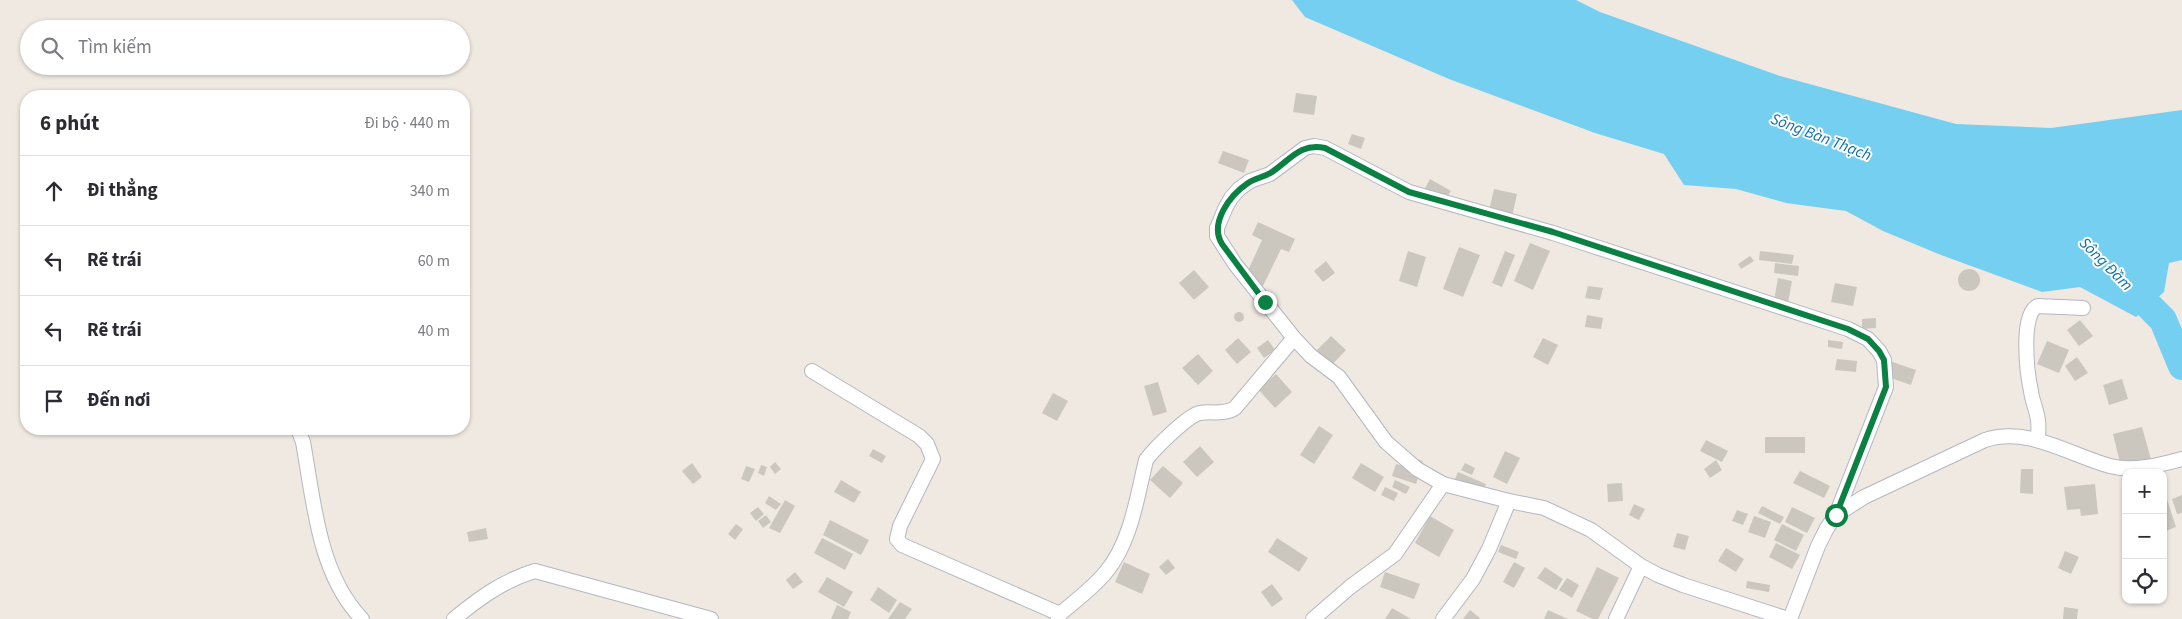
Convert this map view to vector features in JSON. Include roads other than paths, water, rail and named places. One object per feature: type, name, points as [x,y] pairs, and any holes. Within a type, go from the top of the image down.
[{"type":"street","points":[[1314,146],[1325,148],[1409,192],[1553,232],[1848,329],[1868,339],[1879,351],[1884,360],[1886,387],[1836,515],[1818,546],[1789,619],[1683,585],[1642,566],[1591,530],[1544,508],[1443,484],[1417,469],[1386,442],[1339,377],[1311,356],[1294,338],[1235,264],[1217,236],[1217,228],[1230,198],[1239,189],[1250,182],[1270,174],[1304,148],[1314,146]]},
{"type":"street","points":[[2038,440],[2038,421],[2031,392],[2027,362],[2029,315],[2033,308],[2038,306],[2083,308]]},
{"type":"street","points":[[812,371],[920,436],[932,453],[933,459],[900,526],[898,538],[902,545],[1059,617],[1106,573],[1114,560],[1126,536],[1146,460],[1152,452],[1194,415],[1230,412],[1294,338]]},
{"type":"street","points":[[300,435],[315,511],[332,571],[342,594],[362,619]]},
{"type":"street","points":[[1836,515],[1864,497],[1985,440],[1998,436],[2038,440],[2111,466],[2127,468],[2143,467],[2182,459]]},
{"type":"street","points":[[1312,619],[1350,587],[1395,554],[1443,484]]},
{"type":"street","points":[[1442,619],[1473,579],[1489,549],[1509,501]]},
{"type":"street","points":[[1616,619],[1642,566]]},
{"type":"street","points":[[454,619],[474,603],[513,578],[535,571],[711,619]]},
{"type":"water","name":"Sông Bàn Thạch","points":[[1292,0],[1576,0],[1600,12],[1780,76],[1956,124],[2051,128],[2182,110],[2182,260],[2169,263],[2164,292],[2136,317],[2080,287],[2042,292],[1941,255],[1883,231],[1846,211],[1786,203],[1736,189],[1684,185],[1664,154],[1595,133],[1449,79],[1305,17]]},
{"type":"waterway","name":"Sông Đầm","points":[[2123,280],[2163,320],[2182,366]]}]
